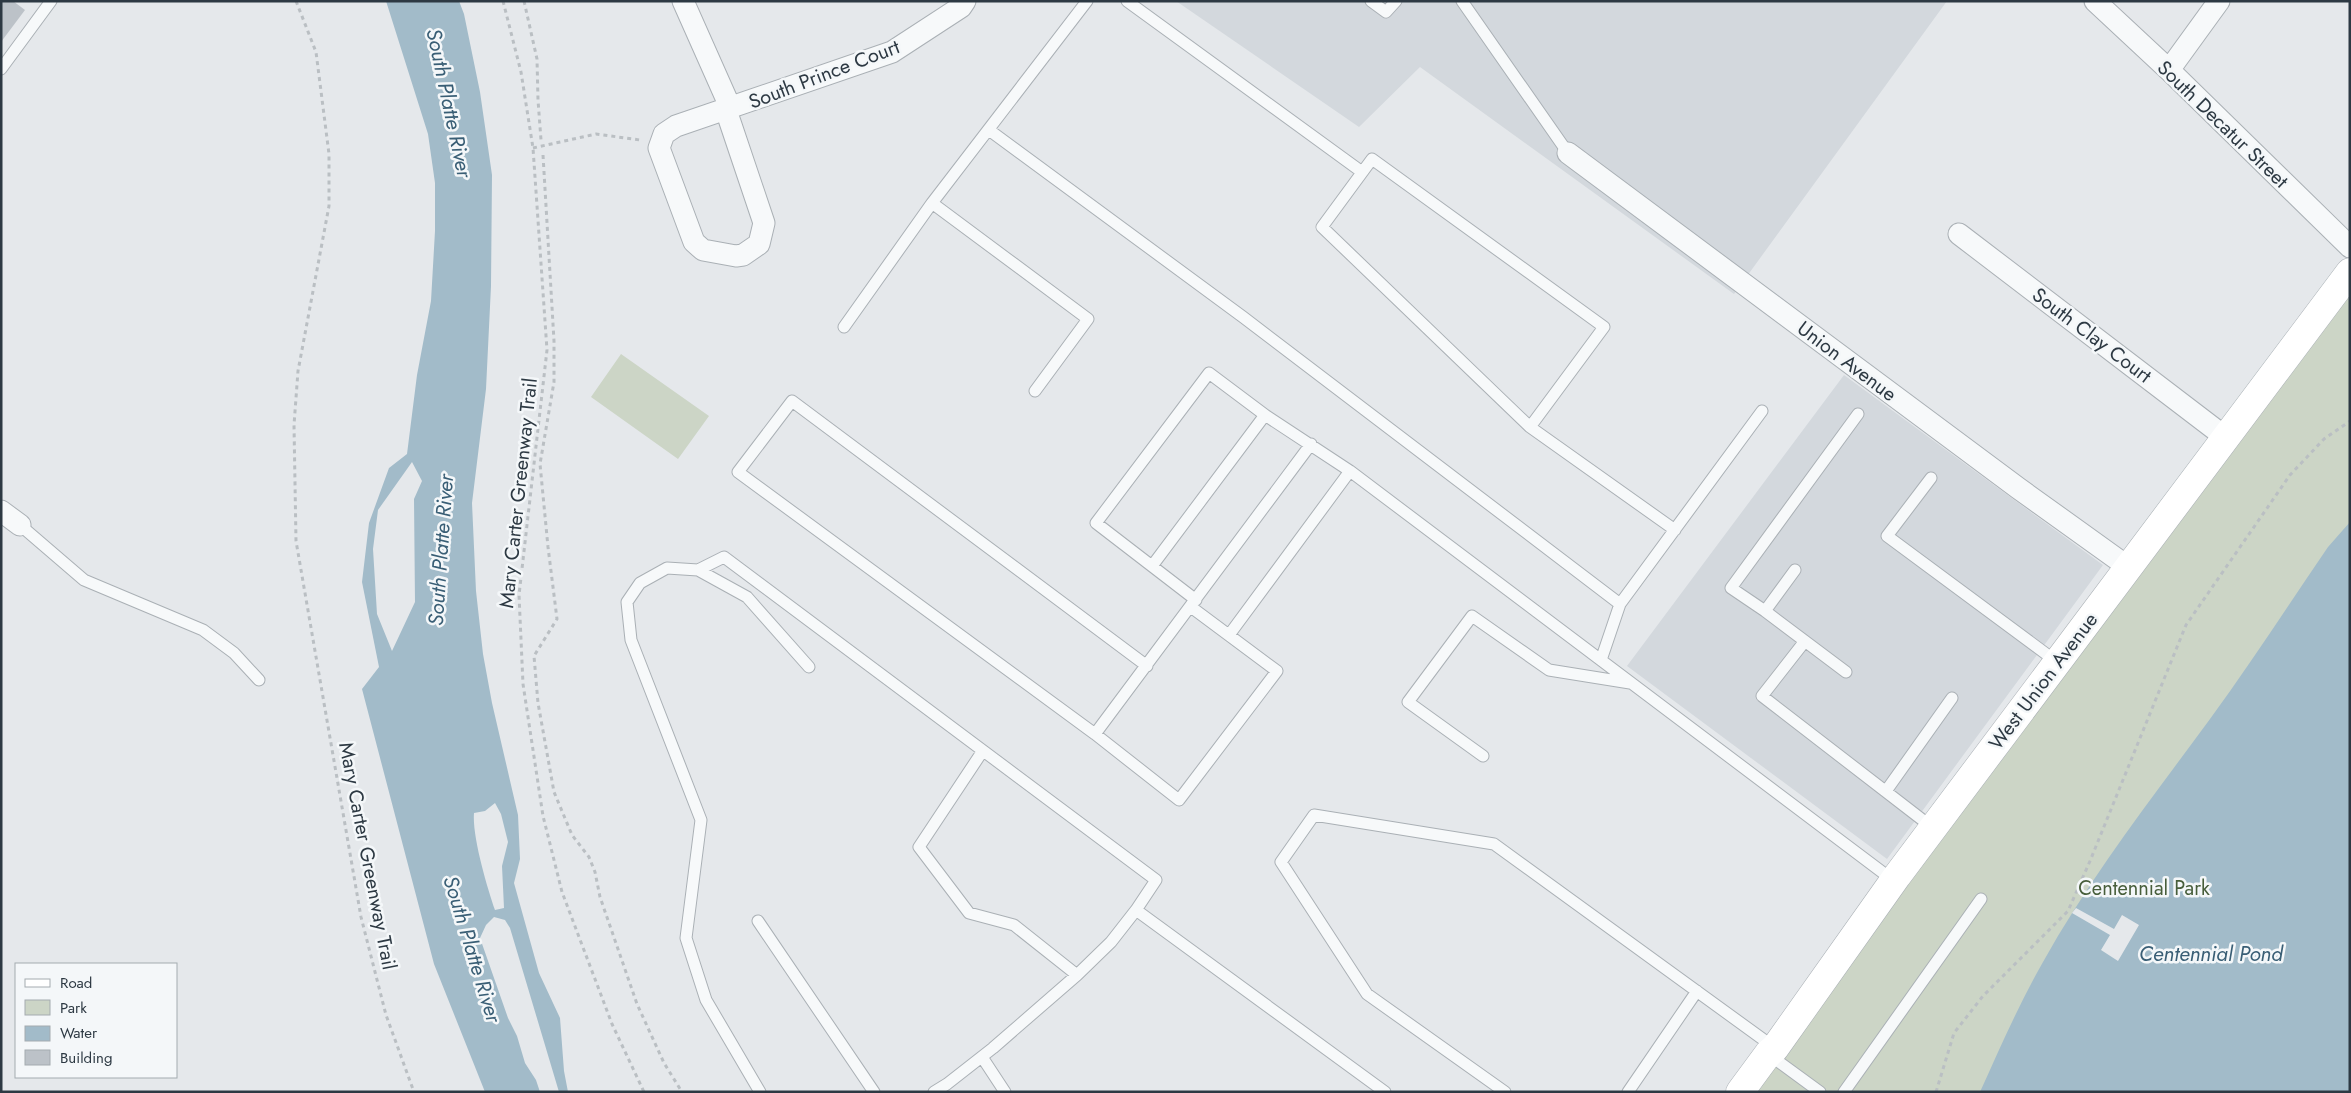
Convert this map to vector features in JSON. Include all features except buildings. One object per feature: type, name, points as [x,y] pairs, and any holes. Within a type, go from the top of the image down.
[{"type":"street","name":"South Prince Court","points":[[683,1],[728,110],[764,223],[759,244],[743,256],[719,254],[703,250],[694,242],[659,148],[664,134],[676,126],[728,110],[892,52],[961,7],[964,1]]},
{"type":"street","name":"South Decatur Street","points":[[2096,1],[2350,247]]},
{"type":"street","points":[[2169,70],[2219,1]]},
{"type":"street","name":"Union Avenue","points":[[1568,153],[2010,482],[2128,567]]},
{"type":"street","name":"South Clay Court","points":[[1959,234],[2225,437]]},
{"type":"street","name":"West Union Avenue","points":[[1740,1092],[1772,1051],[1933,828],[2350,272]]},
{"type":"street","points":[[1,511],[20,524]]},
{"type":"lane","points":[[1,69],[52,1]]},
{"type":"lane","points":[[844,327],[932,203],[1087,1]]},
{"type":"lane","points":[[1127,1],[1362,172]]},
{"type":"lane","points":[[1371,1],[1386,12],[1396,1]]},
{"type":"lane","points":[[1462,1],[1568,153]]},
{"type":"lane","points":[[989,130],[1243,317],[1620,604]]},
{"type":"lane","points":[[1530,427],[1604,327],[1372,159],[1322,227],[1530,427],[1675,530]]},
{"type":"lane","points":[[932,203],[1088,319],[1035,391]]},
{"type":"lane","points":[[1146,666],[792,401],[738,472],[1095,734],[1179,800],[1276,672],[1229,635],[1152,566],[1096,523],[1209,373],[1265,415],[1350,470],[1894,881]]},
{"type":"lane","points":[[1601,660],[1620,604],[1762,411]]},
{"type":"lane","points":[[1846,672],[1731,588],[1858,414]]},
{"type":"lane","points":[[1152,566],[1265,415]]},
{"type":"lane","points":[[1095,734],[1311,444]]},
{"type":"lane","points":[[1229,635],[1350,470]]},
{"type":"lane","points":[[1931,478],[1887,536],[2057,662]]},
{"type":"lane","points":[[20,524],[84,580],[203,630],[234,653],[259,680]]},
{"type":"lane","points":[[698,570],[724,557],[982,752],[1156,880],[1111,942],[1077,975],[982,1057],[934,1092]]},
{"type":"lane","points":[[760,1092],[706,1000],[686,938],[701,820],[631,640],[627,602],[640,583],[667,568],[698,570],[747,597],[809,668]]},
{"type":"lane","points":[[1765,611],[1795,570]]},
{"type":"lane","points":[[1483,756],[1408,702],[1472,616],[1549,670],[1632,683]]},
{"type":"lane","points":[[1805,641],[1762,696],[1933,828]]},
{"type":"lane","points":[[1886,791],[1952,698]]},
{"type":"lane","points":[[982,752],[919,847],[969,913],[1014,925],[1077,975]]},
{"type":"lane","points":[[1505,1092],[1368,994],[1281,862],[1314,815],[1494,844],[1697,991],[1820,1092]]},
{"type":"lane","points":[[1844,1092],[1981,899]]},
{"type":"lane","points":[[1136,910],[1384,1092]]},
{"type":"lane","points":[[758,921],[874,1092]]},
{"type":"lane","points":[[1628,1092],[1697,991]]},
{"type":"lane","points":[[982,1057],[1006,1092]]},
{"type":"path","name":"Mary Carter Greenway Trail","points":[[296,1],[316,52],[329,154],[329,206],[298,371],[294,434],[296,541],[361,917],[386,1014],[414,1092]]},
{"type":"path","name":"Mary Carter Greenway Trail","points":[[503,1],[521,72],[533,148],[546,350],[519,595],[523,684],[544,816],[562,892],[612,1024],[644,1092]]},
{"type":"path","points":[[524,1],[537,59],[538,100],[542,140]]},
{"type":"path","points":[[533,148],[596,134],[638,138],[659,148]]},
{"type":"path","points":[[543,155],[554,341],[554,382],[540,464],[557,619],[534,656],[538,703],[554,792],[572,835],[589,857],[595,872],[600,897],[637,1004],[664,1063],[682,1092]]},
{"type":"path","points":[[1936,1092],[1954,1033],[1983,996],[2068,911],[2186,625],[2290,475],[2324,439],[2350,421]]},
{"type":"shaded area","points":[[1176,1],[1947,1],[1734,294],[1420,67],[1359,127]]},
{"type":"shaded area","points":[[1844,375],[2103,565],[1887,859],[1627,666]]},
{"type":"green space","name":"Centennial Park","points":[[2350,272],[2350,1092],[1742,1092]]},
{"type":"green space","points":[[621,354],[709,416],[678,459],[591,397]]},
{"type":"water","name":"South Platte River","points":[[386,1],[459,1],[464,14],[480,92],[492,175],[491,286],[486,389],[472,503],[476,591],[483,654],[492,703],[518,815],[520,859],[514,883],[539,973],[560,1018],[564,1071],[568,1092],[559,1092],[510,928],[505,920],[494,917],[486,925],[480,938],[508,1018],[517,1036],[525,1063],[536,1080],[540,1092],[485,1092],[434,964],[362,689],[379,667],[362,582],[369,523],[389,468],[407,454],[417,375],[431,301],[435,231],[435,183],[428,134]],"holes":[[[412,462],[422,481],[414,499],[415,602],[392,651],[377,614],[373,549],[378,510]],[[495,803],[501,814],[508,842],[502,866],[504,908],[495,910],[481,861],[474,823],[474,813],[485,811]]]},
{"type":"water","name":"Centennial Pond","points":[[2350,522],[2350,1092],[1980,1092],[2034,978],[2081,899],[2240,677],[2328,547]]},
{"type":"pier","points":[[2076,908],[2114,929],[2122,915],[2139,925],[2118,961],[2101,950],[2110,935],[2072,913]]}]
